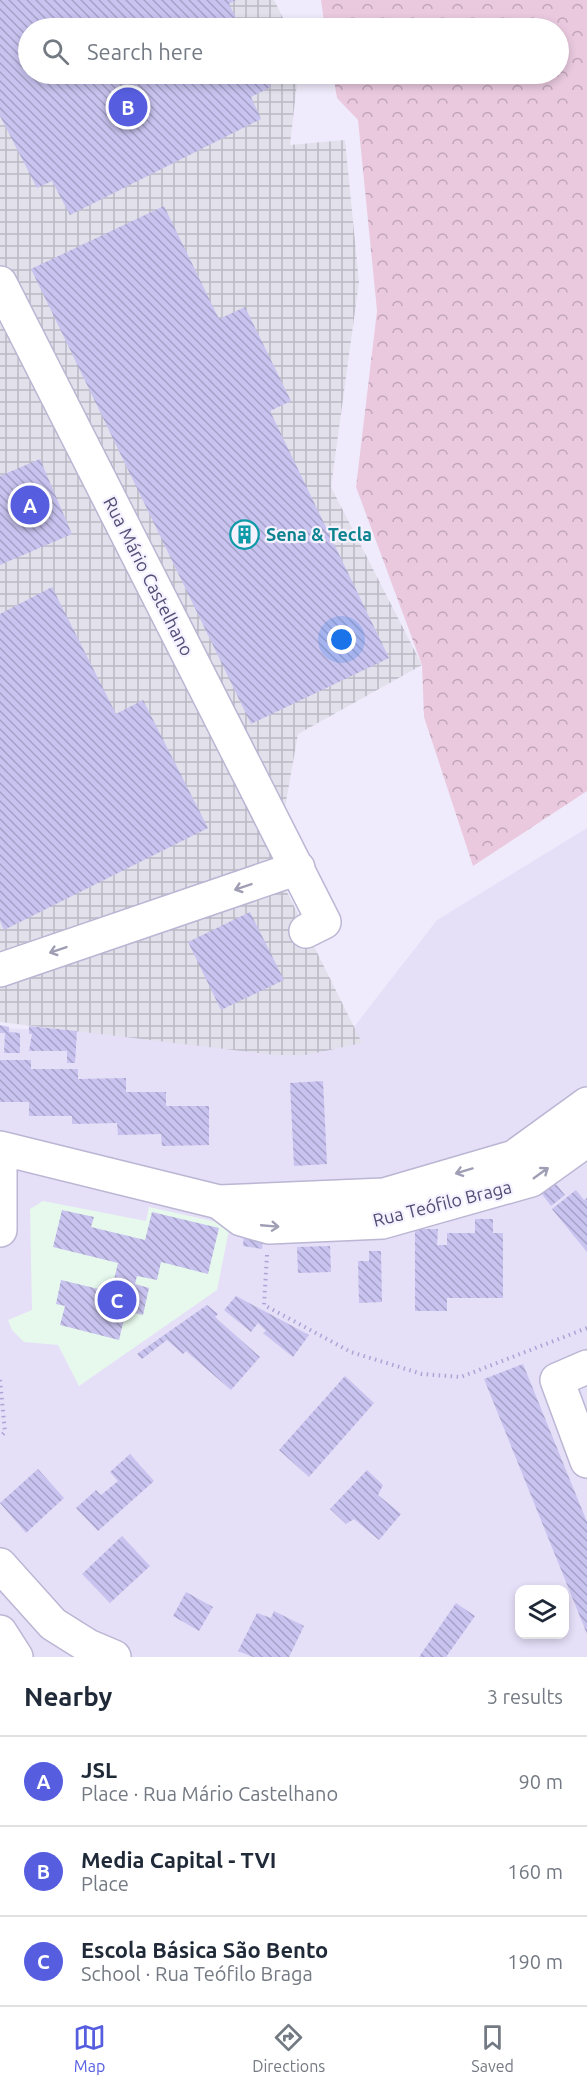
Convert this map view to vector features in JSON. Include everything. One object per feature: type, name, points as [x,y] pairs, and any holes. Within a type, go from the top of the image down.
[{"type":"street","name":"Rua Mário Castelhano","points":[[0,283],[324,922],[306,931]]},
{"type":"street","points":[[0,969],[298,868]]},
{"type":"street","name":"Rua Teófilo Braga","points":[[0,1230],[0,1148],[219,1202],[384,1195],[514,1156],[587,1104]]},
{"type":"street","name":"Rua Teófilo Braga","points":[[219,1202],[241,1219],[269,1227],[382,1222],[531,1180],[587,1140]]},
{"type":"street","points":[[587,1367],[557,1380],[587,1461]]},
{"type":"street","points":[[0,1565],[53,1624],[88,1646],[114,1657]]},
{"type":"street","points":[[0,1632],[16,1657]]},
{"type":"path","points":[[269,1227],[264,1305],[351,1352],[422,1374],[461,1377],[587,1328]]},
{"type":"path","points":[[0,1380],[5,1432],[0,1437]]},
{"type":"shaded area","points":[[0,0],[274,0],[283,18],[18,18],[18,84],[297,84],[290,145],[345,140],[359,282],[331,487],[422,665],[298,734],[274,869],[0,958]]},
{"type":"shaded area","points":[[587,828],[587,1657],[0,1657],[0,1028],[343,1041],[437,920]]},
{"type":"shaded area","points":[[285,888],[362,1043],[307,1055],[274,1055],[0,1022],[0,979]]},
{"type":"shaded area","points":[[43,1201],[146,1221],[149,1207],[230,1225],[217,1290],[79,1386],[58,1345],[24,1342],[12,1330],[8,1320],[32,1310],[30,1209]]},
{"type":"green space","points":[[321,0],[587,0],[587,791],[473,866],[424,717],[422,665],[356,487],[377,311],[358,120],[337,98],[335,84],[569,84],[569,18],[324,18]]},
{"type":"building","points":[[0,0],[236,0],[229,4],[236,18],[18,18],[18,84],[269,84],[271,87],[251,97],[261,119],[70,215],[52,181],[37,188],[0,116]]},
{"type":"building","name":"Sena & Tecla","points":[[164,206],[219,319],[245,307],[291,401],[270,411],[389,658],[251,724],[31,269]]},
{"type":"building","points":[[40,459],[72,534],[0,565],[0,476]]},
{"type":"building","points":[[52,587],[116,714],[143,700],[208,828],[4,930],[0,921],[0,614]]},
{"type":"building","points":[[250,912],[284,980],[221,1010],[188,942]]},
{"type":"building","points":[[0,1025],[9,1027],[9,1032],[20,1033],[20,1053],[4,1053],[5,1033],[0,1033]]},
{"type":"building","points":[[29,1026],[77,1031],[75,1063],[67,1063],[67,1051],[29,1051],[32,1034],[29,1034]]},
{"type":"building","points":[[0,1060],[31,1060],[31,1069],[78,1069],[78,1079],[126,1078],[126,1092],[166,1092],[166,1106],[209,1106],[209,1145],[162,1146],[161,1134],[118,1135],[117,1123],[72,1124],[72,1116],[29,1116],[29,1102],[0,1102]]},
{"type":"building","points":[[323,1081],[327,1164],[294,1166],[290,1083]]},
{"type":"building","points":[[556,1184],[565,1195],[551,1206],[542,1194]]},
{"type":"building","points":[[576,1190],[584,1200],[587,1198],[587,1252],[552,1209]]},
{"type":"building","points":[[62,1210],[94,1217],[91,1227],[145,1240],[152,1212],[219,1228],[208,1274],[161,1262],[157,1280],[137,1276],[135,1284],[149,1288],[143,1315],[126,1311],[119,1340],[60,1325],[65,1306],[56,1304],[61,1280],[111,1292],[118,1263],[53,1247]]},
{"type":"building","points":[[475,1219],[493,1219],[493,1233],[503,1233],[503,1298],[447,1298],[447,1311],[415,1311],[415,1229],[438,1229],[437,1245],[447,1245],[447,1233],[475,1233]]},
{"type":"building","points":[[244,1235],[263,1237],[262,1249],[243,1246]]},
{"type":"building","points":[[330,1246],[331,1272],[298,1273],[297,1247]]},
{"type":"building","points":[[369,1251],[381,1251],[382,1302],[359,1303],[358,1261],[369,1261]]},
{"type":"building","points":[[236,1296],[309,1335],[293,1357],[263,1333],[266,1331],[258,1323],[251,1332],[224,1310]]},
{"type":"building","points":[[207,1305],[218,1314],[215,1317],[260,1357],[231,1390],[186,1351],[183,1354],[167,1340],[142,1359],[137,1354]]},
{"type":"building","points":[[523,1364],[587,1522],[587,1634],[569,1585],[484,1379]]},
{"type":"building","points":[[345,1376],[374,1403],[309,1477],[279,1450]]},
{"type":"building","points":[[130,1454],[154,1481],[98,1531],[76,1508],[96,1490],[101,1495],[118,1481],[110,1472]]},
{"type":"building","points":[[38,1469],[64,1498],[26,1533],[0,1503]]},
{"type":"building","points":[[367,1470],[383,1485],[378,1495],[401,1514],[379,1540],[354,1519],[346,1524],[330,1509]]},
{"type":"building","points":[[122,1536],[150,1566],[110,1603],[82,1574]]},
{"type":"building","points":[[186,1592],[213,1607],[199,1631],[173,1616]]},
{"type":"building","points":[[456,1603],[475,1616],[446,1657],[419,1657]]},
{"type":"building","points":[[274,1611],[304,1626],[289,1657],[253,1657],[238,1651],[257,1613],[271,1618]]},
{"type":"place","name":"Media Capital - TVI","points":[[128,107]]},
{"type":"place","name":"JSL","points":[[30,505]]},
{"type":"place","name":"Sena & Tecla","points":[[245,534]]},
{"type":"place","name":"Escola Básica São Bento","points":[[117,1300]]}]
